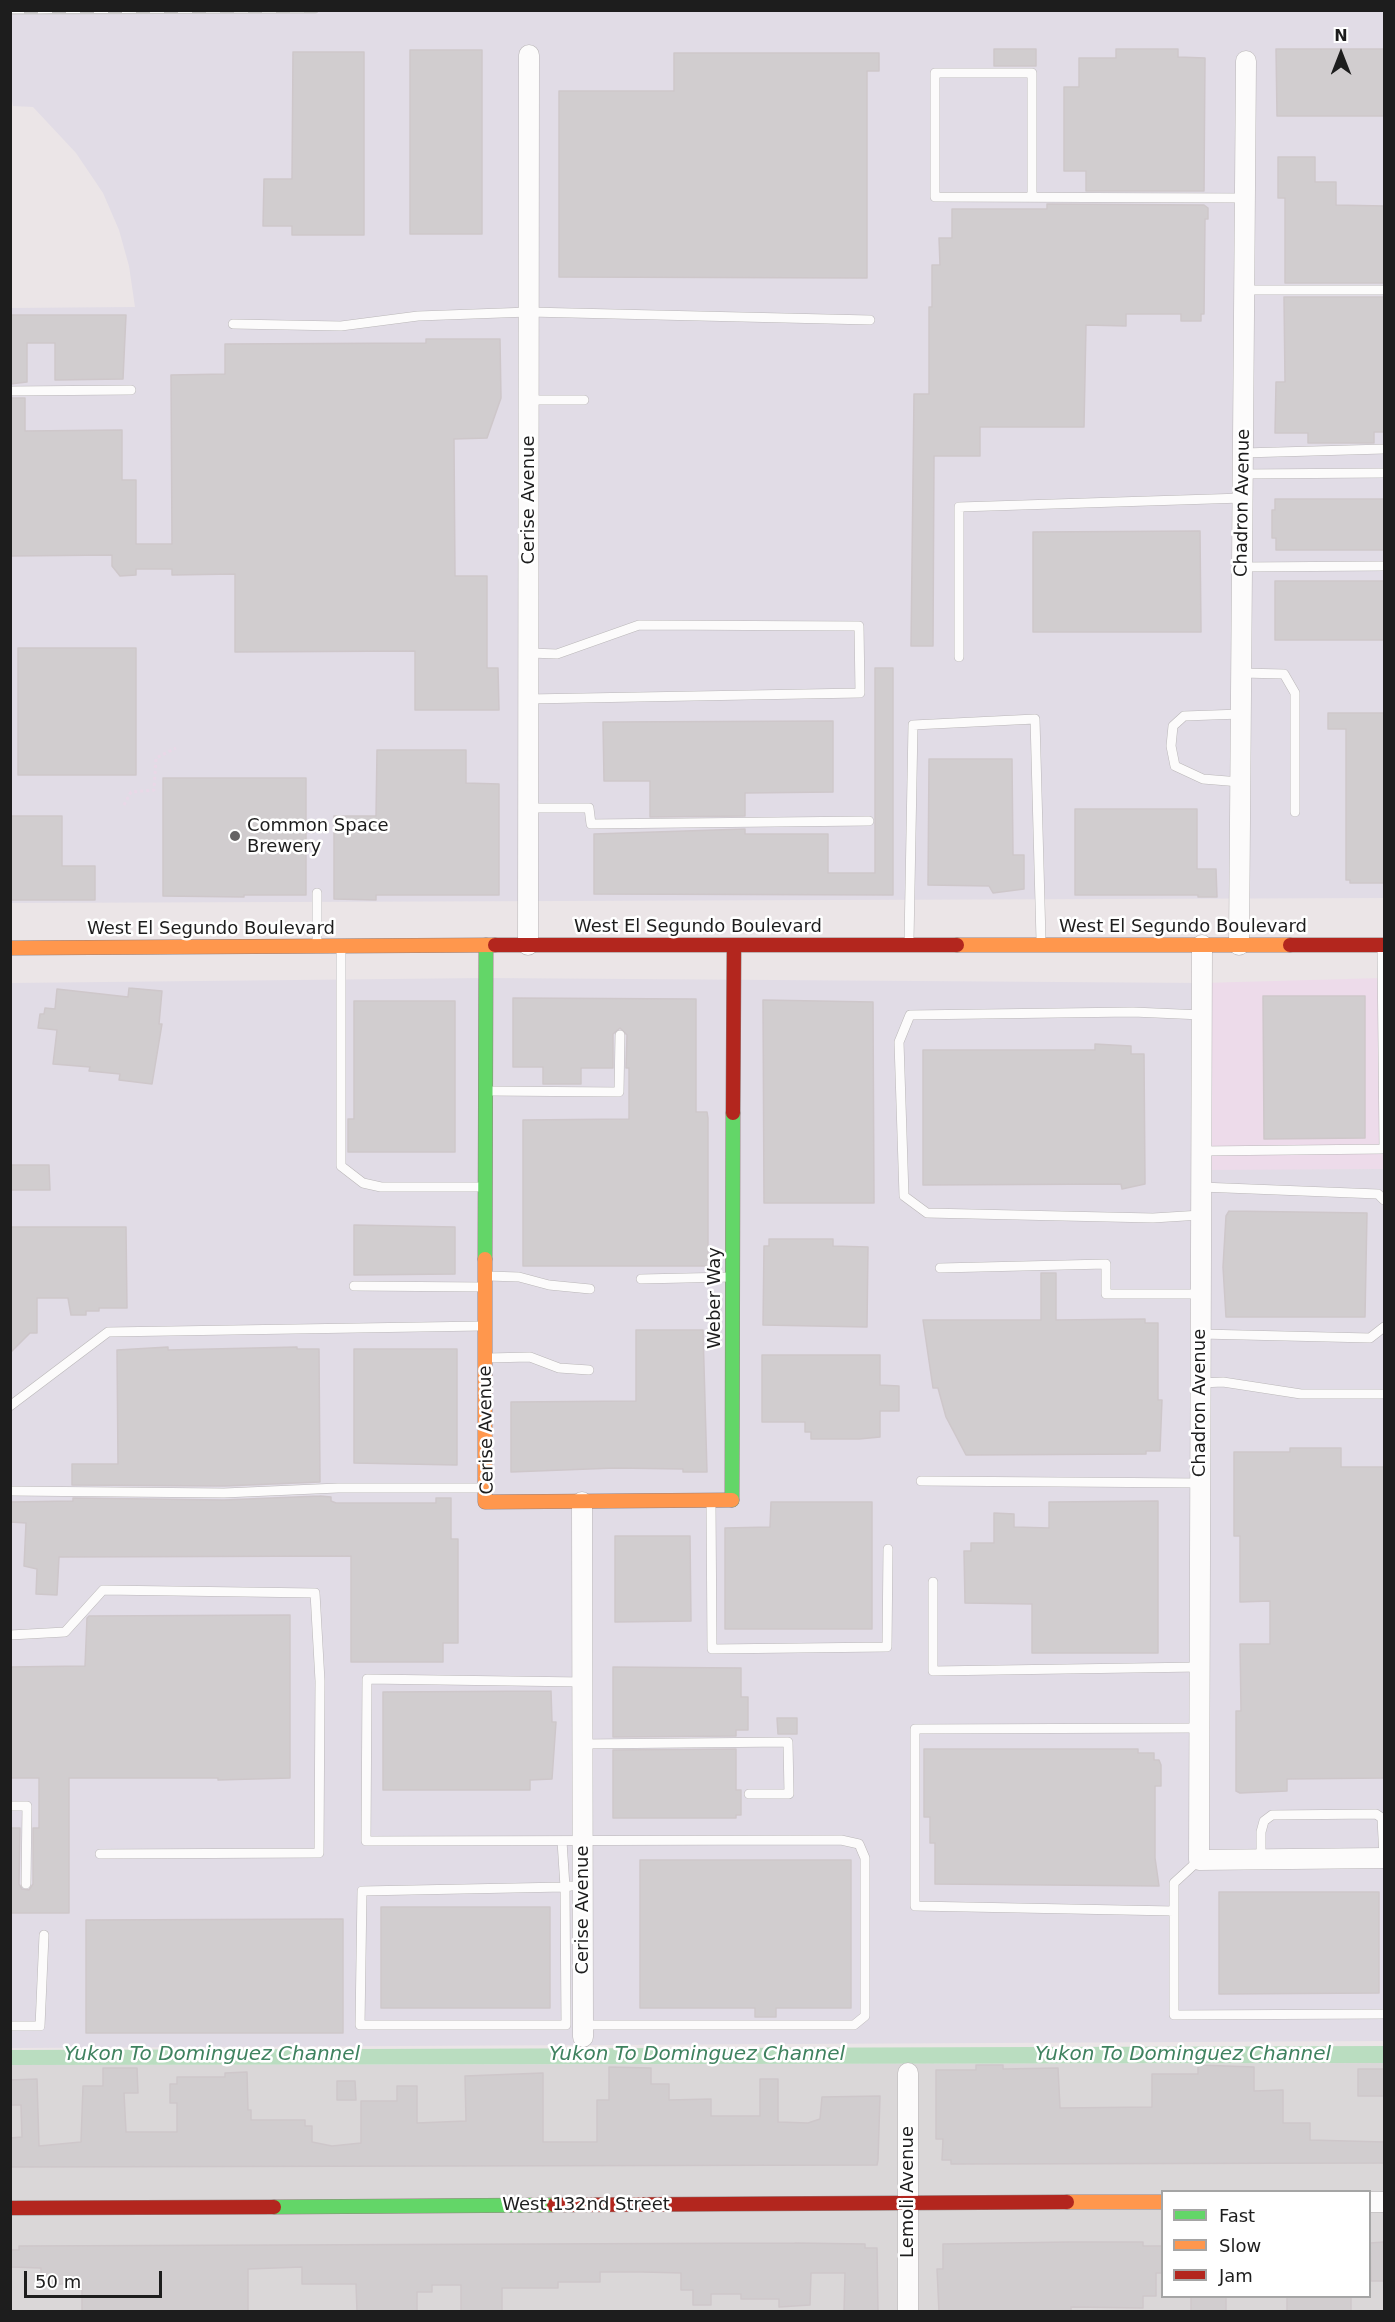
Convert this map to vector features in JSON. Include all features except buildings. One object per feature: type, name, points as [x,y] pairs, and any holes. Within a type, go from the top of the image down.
[{"type":"street","name":"Cerise Avenue","points":[[528,945],[529,55]]},
{"type":"street","name":"Chadron Avenue","points":[[1239,945],[1246,61]]},
{"type":"street","name":"Cerise Avenue","points":[[486,945],[485,1502],[582,1502],[583,1842],[574,1886],[583,2031]]},
{"type":"street","name":"West El Segundo Boulevard","points":[[10,948],[486,945],[1383,945]]},
{"type":"street","name":"Chadron Avenue","points":[[1199,1860],[1202,945]]},
{"type":"street","name":"Weber Way","points":[[582,1502],[732,1502],[734,946]]},
{"type":"street","points":[[1199,1860],[1384,1858]]},
{"type":"street","name":"Lemoli Avenue","points":[[908,2073],[908,2312]]},
{"type":"street","name":"West 132nd Street","points":[[10,2208],[1161,2202]]},
{"type":"lane","points":[[1032,197],[1032,73],[935,73],[935,197],[1245,198]]},
{"type":"lane","points":[[1244,290],[1384,290]]},
{"type":"lane","points":[[233,324],[341,326],[418,316],[529,312],[870,320]]},
{"type":"lane","points":[[10,391],[132,390]]},
{"type":"lane","points":[[529,400],[584,400]]},
{"type":"lane","points":[[1243,453],[1384,449]]},
{"type":"lane","points":[[1243,474],[1384,473]]},
{"type":"lane","points":[[959,657],[959,507],[1243,498]]},
{"type":"lane","points":[[1242,567],[1384,566]]},
{"type":"lane","points":[[528,699],[860,693],[860,626],[639,625],[557,654],[530,653]]},
{"type":"lane","points":[[1241,673],[1284,674],[1295,693],[1295,812]]},
{"type":"lane","points":[[1240,782],[1203,779],[1175,766],[1171,746],[1173,726],[1184,716],[1241,714]]},
{"type":"lane","points":[[909,945],[913,725],[1035,719],[1041,945]]},
{"type":"lane","points":[[528,808],[589,808],[591,825],[869,821]]},
{"type":"lane","points":[[317,893],[317,946]]},
{"type":"lane","points":[[1202,1151],[1384,1149],[1383,945]]},
{"type":"lane","points":[[341,946],[341,1166],[363,1183],[381,1188],[486,1187]]},
{"type":"lane","points":[[1201,1215],[1154,1218],[927,1213],[904,1196],[899,1042],[910,1016],[1133,1011],[1202,1015]]},
{"type":"lane","points":[[486,1091],[620,1092],[620,1035]]},
{"type":"lane","points":[[1201,1187],[1378,1194],[1384,1200]]},
{"type":"lane","points":[[940,1268],[1106,1264],[1106,1294],[1201,1294]]},
{"type":"lane","points":[[354,1286],[486,1282],[519,1277],[549,1285],[590,1289]]},
{"type":"lane","points":[[641,1280],[733,1277]]},
{"type":"lane","points":[[10,1406],[108,1332],[485,1326]]},
{"type":"lane","points":[[1201,1334],[1370,1338],[1384,1327]]},
{"type":"lane","points":[[485,1358],[530,1357],[559,1368],[589,1370]]},
{"type":"lane","points":[[1201,1383],[1223,1382],[1301,1394],[1384,1394]]},
{"type":"lane","points":[[921,1481],[1200,1483]]},
{"type":"lane","points":[[10,1491],[224,1492],[338,1488],[485,1488]]},
{"type":"lane","points":[[711,1502],[712,1649],[887,1647],[888,1549]]},
{"type":"lane","points":[[933,1582],[933,1671],[1200,1667]]},
{"type":"lane","points":[[10,1635],[65,1632],[103,1590],[315,1593],[320,1680],[319,1853],[100,1854]]},
{"type":"lane","points":[[583,1682],[367,1679],[366,1841],[841,1840],[859,1844],[865,1858],[865,2016],[854,2025],[583,2031]]},
{"type":"lane","points":[[1174,1911],[915,1906],[915,1729],[1199,1728]]},
{"type":"lane","points":[[583,1744],[788,1742],[789,1794],[749,1794]]},
{"type":"lane","points":[[10,1806],[27,1806],[26,1884]]},
{"type":"lane","points":[[1261,1860],[1261,1832],[1264,1821],[1272,1815],[1376,1814],[1382,1818],[1384,1858]]},
{"type":"lane","points":[[562,1841],[574,1886],[566,2025],[360,2025],[362,1891],[574,1886]]},
{"type":"lane","points":[[1199,1860],[1174,1883],[1174,2015],[1384,2014]]},
{"type":"lane","points":[[10,2026],[40,2026],[44,1935]]},
{"type":"path","points":[[124,805],[131,792],[154,790],[156,758],[177,748]]},
{"type":"shaded area","points":[[11,11],[1384,11],[1384,49],[1319,50],[1384,51],[1384,898],[11,903],[10,308],[135,307],[129,266],[119,230],[103,193],[76,153],[33,107],[13,106],[10,90]]},
{"type":"shaded area","points":[[486,978],[1202,983],[1201,1170],[1384,1169],[1384,2041],[11,2048],[10,983]]},
{"type":"shaded area","points":[[1384,978],[1384,1169],[1201,1171],[1202,983]]},
{"type":"shaded area","points":[[1384,2063],[1384,2311],[11,2311],[10,2065]]},
{"type":"water","name":"Yukon To Dominguez Channel","points":[[1384,2046],[1384,2063],[10,2065],[11,2050]]},
{"type":"railway","points":[[10,11],[315,10]]},
{"type":"traffic: fast","points":[[485,1259],[486,945]]},
{"type":"traffic: fast","points":[[732,1500],[733,1113]]},
{"type":"traffic: fast","points":[[274,2207],[554,2205]]},
{"type":"traffic: slow","points":[[10,948],[495,945]]},
{"type":"traffic: slow","points":[[957,945],[1290,945]]},
{"type":"traffic: slow","points":[[485,1259],[485,1502],[732,1500]]},
{"type":"traffic: slow","points":[[1067,2202],[1161,2202]]},
{"type":"traffic: jam","points":[[495,945],[957,945]]},
{"type":"traffic: jam","points":[[1290,945],[1384,945]]},
{"type":"traffic: jam","points":[[733,1113],[734,946]]},
{"type":"traffic: jam","points":[[554,2205],[1067,2202]]},
{"type":"traffic: jam","points":[[10,2208],[274,2207]]},
{"type":"place","name":"Common Space Brewery","points":[[235,836]]}]
